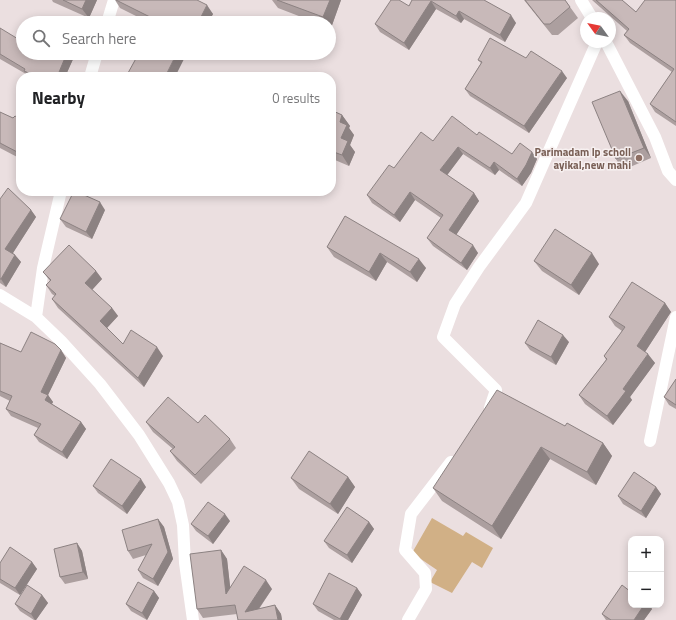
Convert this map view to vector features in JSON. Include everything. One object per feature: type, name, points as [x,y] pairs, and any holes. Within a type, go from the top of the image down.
[{"type":"street","points":[[109,16],[114,0]]},
{"type":"street","points":[[581,0],[588,12]]},
{"type":"street","points":[[487,416],[496,390],[443,336],[456,304],[479,267],[526,202],[594,48]]},
{"type":"street","points":[[609,48],[655,137],[668,171],[676,180]]},
{"type":"street","points":[[91,72],[95,60]]},
{"type":"street","points":[[36,317],[44,268],[60,196]]},
{"type":"street","points":[[0,295],[36,317],[61,341],[100,384],[139,435],[169,483],[178,502],[183,525],[185,563],[192,620]]},
{"type":"street","points":[[650,441],[676,317]]},
{"type":"street","points":[[408,620],[426,589],[425,573],[405,550],[411,514],[458,453]]},
{"type":"shaded area","points":[[432,518],[463,536],[466,532],[493,548],[482,568],[472,562],[452,593],[430,582],[437,570],[412,553]]},
{"type":"building","points":[[63,0],[86,0],[82,9]]},
{"type":"building","points":[[116,0],[197,0],[207,5],[202,16],[148,16]]},
{"type":"building","points":[[277,0],[330,0],[323,16]]},
{"type":"building","points":[[391,0],[399,0],[409,6],[412,0],[484,0],[511,15],[500,35],[459,11],[456,16],[431,1],[404,43],[375,24]]},
{"type":"building","points":[[525,0],[565,0],[570,7],[550,24],[544,24]]},
{"type":"building","points":[[596,0],[622,0],[636,12],[645,0],[676,0],[676,122],[650,104],[674,69],[624,35],[629,29],[616,18],[616,12],[610,12]]},
{"type":"building","points":[[0,28],[16,38],[16,60],[64,60],[59,72],[26,72],[24,71],[25,69],[0,54]]},
{"type":"building","points":[[490,38],[526,58],[531,51],[562,71],[524,126],[465,89],[482,62],[478,60]]},
{"type":"building","points":[[135,60],[174,60],[168,72],[129,72]]},
{"type":"building","points":[[620,91],[644,148],[616,159],[592,102]]},
{"type":"building","points":[[0,112],[13,118],[16,116],[16,151],[0,143]]},
{"type":"building","points":[[336,112],[342,115],[340,122],[347,125],[341,138],[348,141],[342,155],[336,153]]},
{"type":"building","points":[[452,116],[477,135],[479,132],[512,154],[520,143],[532,152],[517,179],[494,162],[490,168],[458,147],[440,170],[474,193],[449,230],[473,245],[461,263],[427,238],[443,215],[410,192],[394,215],[367,195],[389,165],[394,168],[421,132],[433,141]]},
{"type":"building","points":[[8,188],[31,210],[5,249],[15,255],[1,279],[0,279],[0,199]]},
{"type":"building","points":[[72,196],[86,196],[100,202],[86,232],[60,219]]},
{"type":"building","points":[[345,216],[419,259],[410,272],[380,253],[369,272],[327,247]]},
{"type":"building","points":[[555,229],[592,253],[571,285],[534,261]]},
{"type":"building","points":[[69,245],[96,271],[85,283],[112,308],[100,321],[123,344],[131,330],[157,347],[138,378],[52,299],[56,294],[46,285],[51,280],[43,272]]},
{"type":"building","points":[[632,282],[665,303],[637,346],[648,354],[623,389],[626,391],[607,416],[579,395],[607,359],[604,356],[625,327],[609,317]]},
{"type":"building","points":[[538,320],[563,335],[551,357],[525,343]]},
{"type":"building","points":[[31,332],[55,344],[61,350],[41,392],[48,395],[45,400],[81,422],[62,452],[34,435],[41,424],[6,409],[12,396],[0,391],[0,343],[21,352]]},
{"type":"building","points":[[676,379],[676,405],[664,397]]},
{"type":"building","points":[[497,390],[565,426],[567,423],[603,443],[587,472],[541,447],[492,526],[433,488]]},
{"type":"building","points":[[168,397],[198,423],[205,415],[230,439],[195,475],[170,451],[175,447],[146,422]]},
{"type":"building","points":[[309,451],[348,477],[330,504],[291,478]]},
{"type":"building","points":[[111,459],[141,479],[122,506],[93,486]]},
{"type":"building","points":[[634,472],[656,487],[641,511],[618,496]]},
{"type":"building","points":[[208,502],[225,514],[208,536],[191,524]]},
{"type":"building","points":[[347,507],[369,522],[347,555],[324,541]]},
{"type":"building","points":[[158,519],[168,552],[153,579],[138,570],[152,544],[128,551],[122,530]]},
{"type":"building","points":[[77,543],[83,572],[60,577],[54,549]]},
{"type":"building","points":[[10,547],[32,562],[15,588],[0,579],[0,563]]},
{"type":"building","points":[[221,550],[226,594],[244,566],[266,580],[245,612],[275,605],[278,620],[238,620],[235,605],[197,609],[190,554]]},
{"type":"building","points":[[329,573],[357,588],[340,619],[313,604]]},
{"type":"building","points":[[138,582],[154,591],[142,613],[126,604]]},
{"type":"building","points":[[27,585],[42,595],[31,614],[15,604]]},
{"type":"building","points":[[622,585],[628,590],[628,608],[642,608],[634,620],[611,620],[602,614]]},
{"type":"place","name":"Parimadam lp scholl ayikal,new mahi","points":[[639,158]]}]
